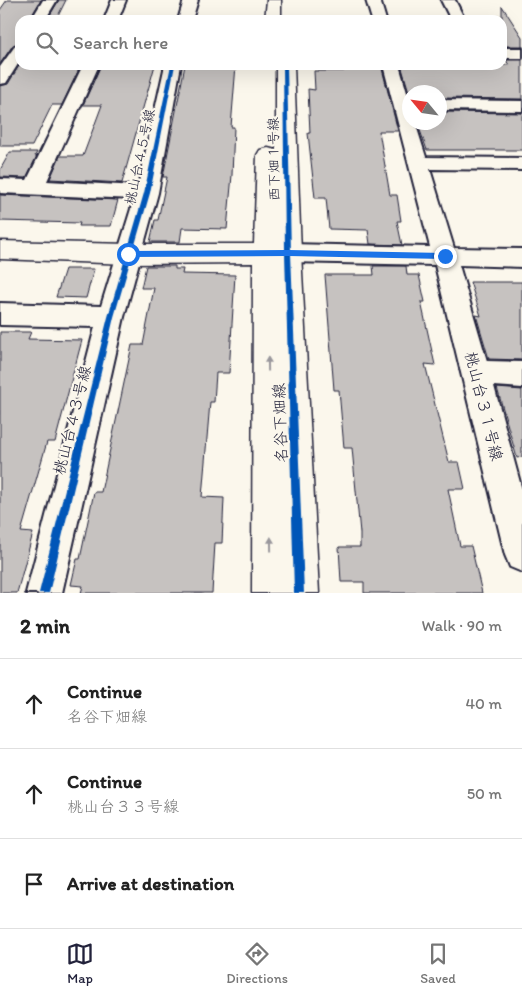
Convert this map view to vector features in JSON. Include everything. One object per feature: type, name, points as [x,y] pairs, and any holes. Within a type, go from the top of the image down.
[{"type":"street","points":[[41,15],[50,0]]},
{"type":"street","points":[[113,15],[119,0]]},
{"type":"street","points":[[186,15],[191,0]]},
{"type":"street","points":[[273,15],[274,0]]},
{"type":"street","points":[[286,0],[286,15]]},
{"type":"street","points":[[373,0],[378,15]]},
{"type":"street","points":[[448,0],[456,15]]},
{"type":"street","points":[[0,49],[15,49]]},
{"type":"street","points":[[507,53],[522,53]]},
{"type":"street","points":[[0,79],[15,56]]},
{"type":"street","points":[[34,187],[89,70]]},
{"type":"street","name":"桃山台４５号線","points":[[128,254],[147,193],[172,70]]},
{"type":"street","name":"西下畑１号線","points":[[271,70],[277,254]]},
{"type":"street","name":"西下畑１号線","points":[[277,254],[285,70]]},
{"type":"street","name":"桃山台３１号線","points":[[393,70],[402,96]]},
{"type":"street","points":[[447,105],[522,106]]},
{"type":"street","name":"桃山台３１号線","points":[[411,130],[476,373],[522,556]]},
{"type":"street","points":[[419,163],[522,164]]},
{"type":"street","points":[[0,186],[147,193]]},
{"type":"street","points":[[0,250],[128,254],[277,254],[522,258]]},
{"type":"street","name":"桃山台４３号線","points":[[44,593],[128,254]]},
{"type":"street","name":"名谷下畑線","points":[[272,593],[277,254]]},
{"type":"street","name":"名谷下畑線","points":[[277,254],[299,593]]},
{"type":"street","points":[[0,314],[111,317]]},
{"type":"street","points":[[476,373],[522,375]]},
{"type":"building","points":[[7,0],[41,0],[32,15],[15,15],[15,44],[0,64],[0,10]]},
{"type":"building","points":[[59,0],[66,0],[58,15],[50,15]]},
{"type":"building","points":[[502,6],[522,37],[522,46],[507,46],[507,15],[502,15]]},
{"type":"building","points":[[507,60],[522,60],[522,99],[447,98],[447,85],[407,85],[402,70],[507,70],[507,65],[509,65]]},
{"type":"building","points":[[16,70],[79,70],[62,105],[52,105],[32,146],[0,146],[0,86],[8,84]]},
{"type":"building","points":[[99,70],[154,70],[122,183],[50,179],[60,156],[83,156],[102,105],[83,105]]},
{"type":"building","points":[[184,70],[236,70],[231,127],[234,127],[232,175],[227,229],[182,228],[180,242],[150,242],[155,220],[158,220],[167,177],[163,177]]},
{"type":"building","points":[[382,70],[398,131],[379,131],[390,195],[397,195],[401,221],[397,221],[402,245],[370,244],[368,230],[329,229],[326,198],[315,198],[308,133],[310,133],[308,89],[315,90],[314,71]]},
{"type":"building","points":[[447,112],[522,113],[522,150],[427,150],[420,130],[447,130]]},
{"type":"building","points":[[10,152],[37,152],[35,156],[37,156],[26,178],[0,177],[0,170]]},
{"type":"building","points":[[0,195],[118,200],[111,226],[79,226],[80,223],[0,221]]},
{"type":"building","points":[[146,266],[175,266],[175,269],[183,269],[182,274],[235,275],[229,373],[216,373],[214,402],[210,402],[202,497],[224,498],[222,543],[215,543],[212,593],[81,593],[83,586],[71,585],[77,559],[80,559],[94,492],[101,492],[132,345],[143,345],[154,288],[141,288]]},
{"type":"building","points":[[373,266],[406,266],[407,275],[419,275],[425,302],[421,302],[435,365],[425,364],[449,462],[459,462],[465,489],[448,489],[460,546],[471,546],[482,593],[364,593],[364,582],[341,582],[339,547],[360,547],[360,533],[352,448],[344,448],[339,390],[334,390],[325,275],[374,275]]},
{"type":"building","points":[[65,269],[94,269],[86,298],[56,297]]},
{"type":"building","points":[[470,282],[522,282],[522,360],[489,359],[476,315],[481,316]]},
{"type":"building","points":[[0,332],[31,332],[28,339],[82,340],[55,442],[47,442],[21,532],[33,533],[17,593],[0,593]]},
{"type":"building","points":[[497,388],[522,390],[522,457],[517,458]]},
{"type":"cycle path","points":[[44,593],[111,317],[147,193],[172,70]]},
{"type":"cycle path","points":[[285,70],[288,253],[299,593]]},
{"type":"route","points":[[128,254],[288,253],[445,256]]}]
